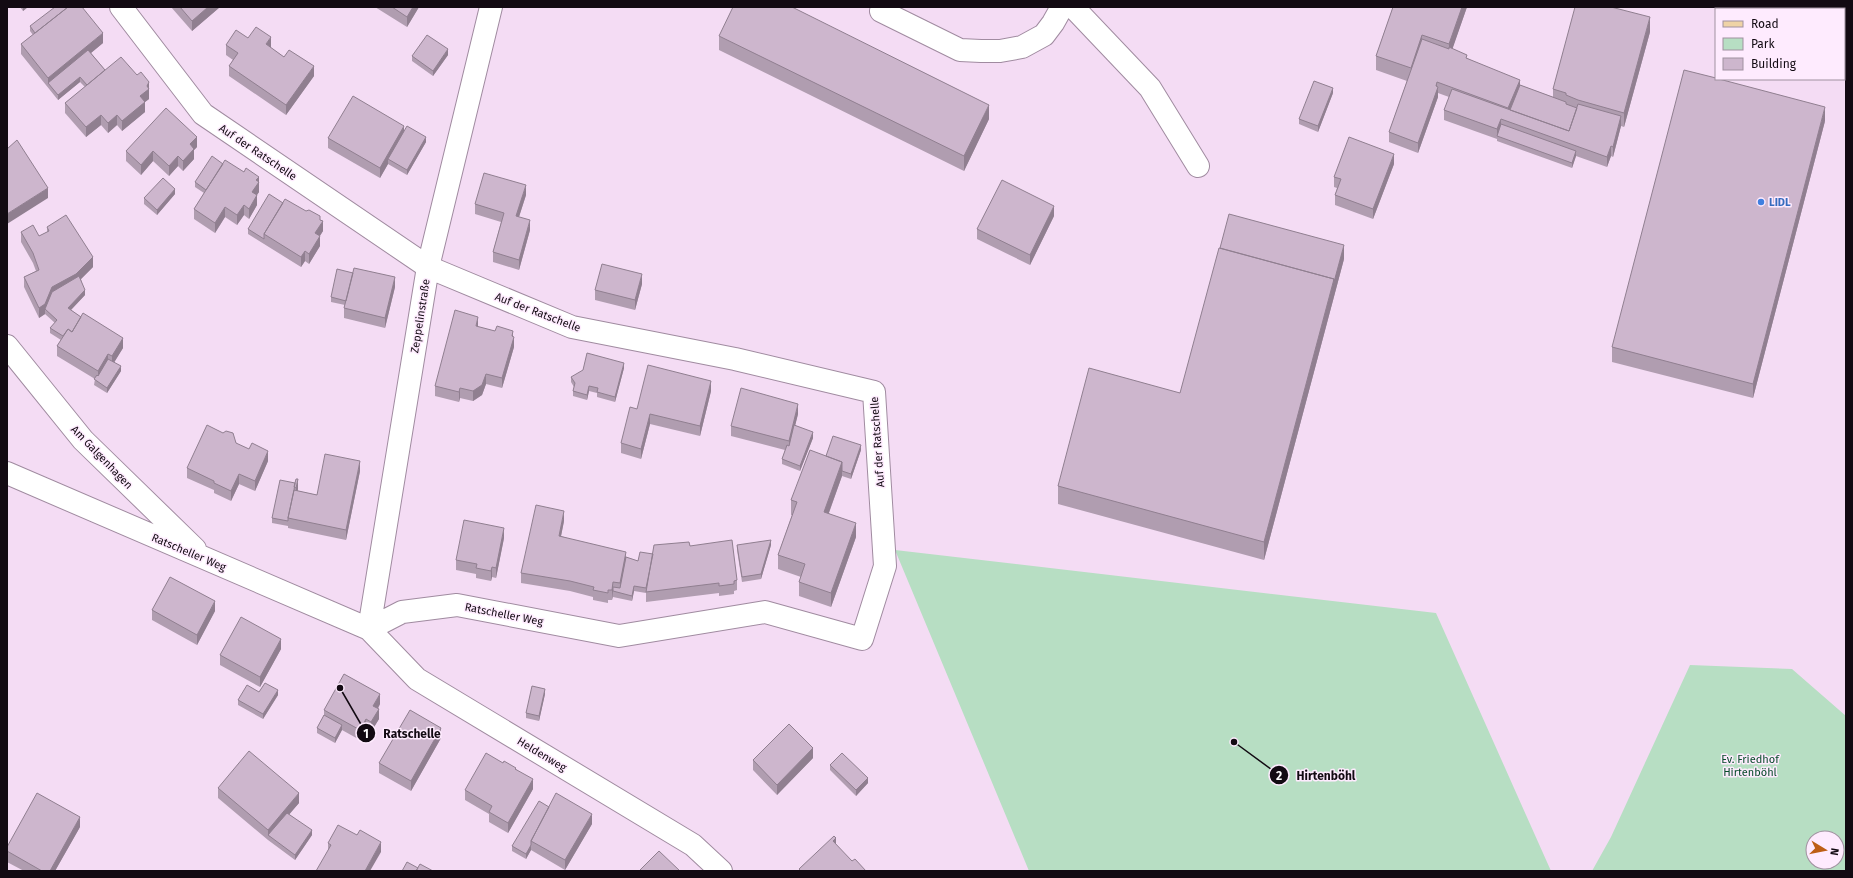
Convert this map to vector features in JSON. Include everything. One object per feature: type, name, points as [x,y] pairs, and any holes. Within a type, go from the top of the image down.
[{"type":"street","name":"Auf der Ratschelle","points":[[121,7],[203,114],[428,267],[572,327],[735,360],[874,392],[885,566],[862,639]]},
{"type":"street","name":"Zeppelinstraße","points":[[369,629],[428,267],[491,7]]},
{"type":"street","points":[[881,11],[960,50],[1000,51],[1022,47],[1044,35],[1062,7]]},
{"type":"street","points":[[1073,7],[1150,88],[1198,166]]},
{"type":"street","name":"Am Galgenhagen","points":[[7,346],[83,440],[206,560]]},
{"type":"street","name":"Ratscheller Weg","points":[[7,472],[206,560],[369,629],[402,612],[457,605],[619,636],[765,612],[862,639]]},
{"type":"street","name":"Heldenweg","points":[[369,629],[417,679],[693,845],[721,871]]},
{"type":"green space","points":[[895,550],[1436,613],[1551,871],[1029,871]]},
{"type":"green space","name":"Ev. Friedhof Hirtenböhl","points":[[1690,665],[1792,669],[1846,716],[1846,871],[1592,871],[1611,837]]},
{"type":"building","points":[[55,7],[68,7],[35,33],[30,26]]},
{"type":"building","points":[[68,7],[82,7],[103,33],[48,78],[21,44]]},
{"type":"building","points":[[180,7],[208,7],[192,21]]},
{"type":"building","points":[[392,7],[413,7],[407,17]]},
{"type":"building","points":[[733,7],[792,7],[989,105],[964,156],[719,36]]},
{"type":"building","points":[[1393,7],[1462,7],[1449,44],[1422,35],[1411,68],[1376,56]]},
{"type":"building","points":[[1575,7],[1611,7],[1650,17],[1624,113],[1578,100],[1566,95],[1566,93],[1553,89]]},
{"type":"building","points":[[256,27],[271,37],[266,44],[284,57],[289,50],[314,66],[286,105],[229,66],[238,53],[226,45],[236,30],[248,38]]},
{"type":"building","points":[[427,35],[448,49],[433,71],[412,56]]},
{"type":"building","points":[[1422,39],[1449,49],[1449,47],[1467,55],[1466,58],[1520,80],[1508,108],[1437,82],[1436,86],[1438,87],[1418,143],[1389,132]]},
{"type":"building","points":[[88,50],[105,70],[87,85],[80,77],[58,95],[48,83]]},
{"type":"building","points":[[121,57],[137,75],[141,72],[149,82],[147,86],[149,89],[140,96],[145,102],[122,121],[117,115],[108,123],[101,115],[86,127],[65,103]]},
{"type":"building","points":[[1684,70],[1715,78],[1715,80],[1723,80],[1825,107],[1753,384],[1612,347]]},
{"type":"building","points":[[1314,81],[1333,88],[1318,126],[1299,119]]},
{"type":"building","points":[[1520,85],[1566,102],[1566,104],[1577,108],[1569,131],[1510,110]]},
{"type":"building","points":[[1452,89],[1569,131],[1578,104],[1621,116],[1613,147],[1611,146],[1607,157],[1501,119],[1497,129],[1444,110]]},
{"type":"building","points":[[353,96],[404,126],[380,168],[328,138]]},
{"type":"building","points":[[166,108],[197,137],[190,144],[194,149],[183,161],[178,156],[169,166],[153,151],[141,165],[126,151]]},
{"type":"building","points":[[1501,124],[1576,151],[1572,163],[1497,136]]},
{"type":"building","points":[[407,126],[426,137],[407,170],[388,159]]},
{"type":"building","points":[[1349,137],[1394,154],[1373,209],[1335,195],[1341,179],[1334,177]]},
{"type":"building","points":[[17,140],[48,188],[7,214],[7,149]]},
{"type":"building","points":[[212,156],[223,164],[206,190],[195,182]]},
{"type":"building","points":[[225,160],[244,172],[246,168],[259,177],[256,180],[259,182],[252,192],[257,195],[249,209],[244,205],[237,215],[225,207],[215,223],[194,209]]},
{"type":"building","points":[[484,173],[526,185],[516,216],[530,220],[519,260],[493,252],[504,213],[475,204]]},
{"type":"building","points":[[163,178],[175,189],[157,210],[144,198]]},
{"type":"building","points":[[1002,180],[1054,206],[1030,255],[977,229]]},
{"type":"building","points":[[269,194],[283,203],[264,234],[264,239],[248,229]]},
{"type":"building","points":[[285,199],[306,211],[309,210],[320,216],[320,220],[323,221],[315,233],[320,236],[309,254],[305,251],[301,257],[264,234]]},
{"type":"building","points":[[1229,214],[1344,245],[1334,282],[1334,279],[1220,248]]},
{"type":"building","points":[[66,215],[93,257],[76,274],[52,287],[45,304],[39,308],[24,277],[39,270],[33,253],[21,232],[33,225],[39,236],[49,231],[47,227]]},
{"type":"building","points":[[1219,248],[1334,279],[1264,542],[1058,486],[1089,368],[1180,393]]},
{"type":"building","points":[[602,264],[642,274],[635,300],[595,290]]},
{"type":"building","points":[[354,268],[395,277],[385,318],[344,308]]},
{"type":"building","points":[[337,269],[353,273],[346,301],[331,297]]},
{"type":"building","points":[[79,276],[85,290],[68,308],[81,317],[72,332],[68,329],[63,336],[50,328],[57,320],[45,309],[52,292]]},
{"type":"building","points":[[455,310],[478,317],[476,326],[495,331],[497,326],[513,331],[512,336],[514,337],[502,378],[486,374],[482,385],[473,391],[460,388],[459,392],[435,386]]},
{"type":"building","points":[[83,313],[123,338],[112,356],[108,354],[98,371],[57,346],[68,329],[72,332]]},
{"type":"building","points":[[587,353],[624,363],[615,397],[597,392],[598,388],[589,386],[587,395],[573,391],[575,383],[571,377],[583,370]]},
{"type":"building","points":[[108,359],[121,366],[107,388],[94,379],[97,375],[98,376]]},
{"type":"building","points":[[648,365],[711,381],[700,426],[650,414],[641,449],[621,443],[630,407],[637,409]]},
{"type":"building","points":[[741,388],[798,404],[789,441],[731,426]]},
{"type":"building","points":[[207,425],[223,433],[226,431],[233,433],[236,443],[249,449],[252,443],[268,451],[255,481],[239,474],[231,491],[187,468]]},
{"type":"building","points":[[794,425],[813,432],[800,466],[782,459],[787,445],[789,446]]},
{"type":"building","points":[[833,436],[861,445],[851,474],[842,471],[842,462],[826,456]]},
{"type":"building","points":[[810,450],[842,462],[824,512],[856,523],[831,593],[799,582],[805,564],[778,555],[797,502],[791,500]]},
{"type":"building","points":[[325,454],[360,461],[346,530],[288,518],[294,490],[317,495]]},
{"type":"building","points":[[296,479],[298,479],[296,488],[294,487]]},
{"type":"building","points":[[280,480],[295,483],[288,521],[272,518]]},
{"type":"building","points":[[536,505],[564,511],[559,536],[626,552],[620,583],[613,582],[612,590],[608,590],[608,593],[593,590],[594,587],[570,581],[521,573]]},
{"type":"building","points":[[464,520],[504,528],[496,568],[492,567],[491,571],[476,568],[477,564],[456,560]]},
{"type":"building","points":[[732,540],[737,580],[734,581],[734,584],[719,586],[719,583],[646,592],[654,545],[689,542],[690,546]]},
{"type":"building","points":[[771,540],[761,574],[742,577],[737,545]]},
{"type":"building","points":[[640,552],[653,554],[646,588],[634,586],[632,596],[613,591],[613,587],[620,588],[626,557],[638,561]]},
{"type":"building","points":[[170,577],[215,601],[197,635],[152,610]]},
{"type":"building","points":[[241,617],[281,639],[260,677],[220,655]]},
{"type":"building","points":[[344,674],[380,694],[373,706],[379,709],[371,722],[366,719],[360,730],[324,710]]},
{"type":"building","points":[[265,683],[278,690],[263,714],[238,700],[247,685],[259,692]]},
{"type":"building","points":[[532,686],[545,689],[539,716],[526,713]]},
{"type":"building","points":[[410,710],[441,728],[411,781],[379,763]]},
{"type":"building","points":[[324,715],[342,725],[335,738],[317,728]]},
{"type":"building","points":[[789,724],[813,748],[777,785],[753,760]]},
{"type":"building","points":[[249,751],[299,793],[268,830],[218,788]]},
{"type":"building","points":[[486,753],[503,763],[504,761],[533,779],[508,823],[489,812],[492,806],[465,790]]},
{"type":"building","points":[[842,753],[868,778],[856,790],[830,765]]},
{"type":"building","points":[[37,793],[80,817],[50,871],[42,871],[7,851],[7,847]]},
{"type":"building","points":[[556,793],[592,814],[565,860],[531,841]]},
{"type":"building","points":[[539,801],[549,807],[531,841],[531,845],[526,854],[512,846]]},
{"type":"building","points":[[287,813],[312,830],[295,855],[268,835]]},
{"type":"building","points":[[338,825],[357,835],[360,830],[381,842],[365,871],[316,871],[331,845],[328,843]]},
{"type":"building","points":[[834,836],[836,838],[833,841],[852,861],[855,859],[866,871],[801,871],[799,869]]},
{"type":"building","points":[[659,851],[680,871],[639,871]]},
{"type":"building","points":[[407,862],[418,868],[416,871],[402,871]]},
{"type":"building","points":[[420,864],[433,871],[416,871]]},
{"type":"place","name":"LIDL","points":[[1761,202]]},
{"type":"place","name":"Ratschelle","points":[[340,688]]},
{"type":"place","name":"Hirtenböhl","points":[[1234,742]]}]
